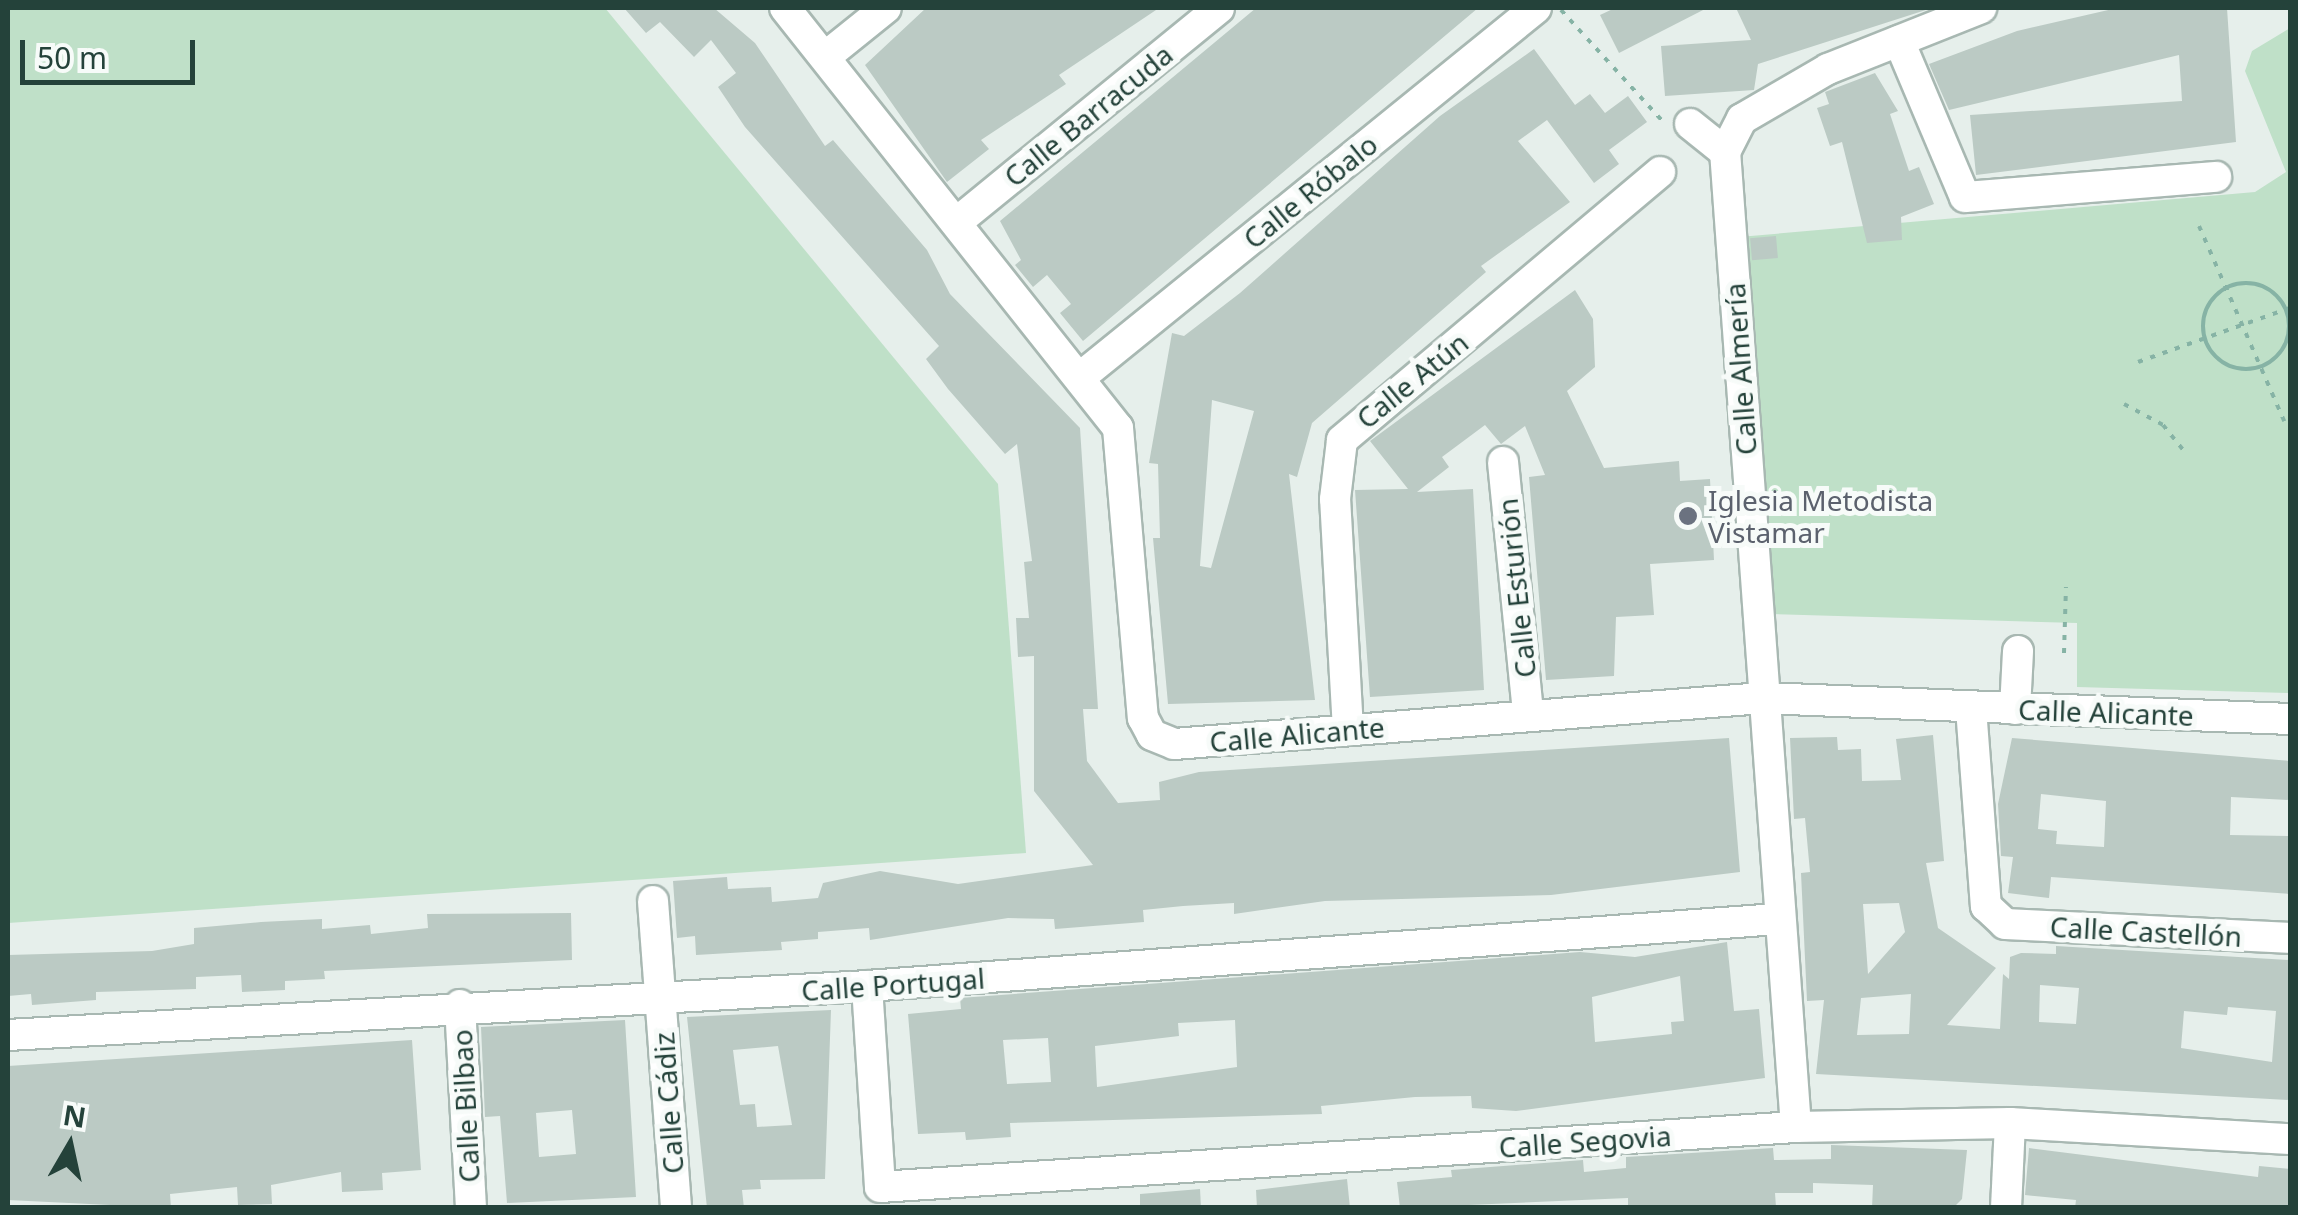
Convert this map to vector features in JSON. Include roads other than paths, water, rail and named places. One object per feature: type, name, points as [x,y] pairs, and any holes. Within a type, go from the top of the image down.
[{"type":"street","name":"Calle Alicante","points":[[785,8],[1083,375],[1118,428],[1143,718],[1152,735],[1174,744],[1763,698],[2290,719]]},
{"type":"street","points":[[825,56],[886,8]]},
{"type":"street","name":"Calle Barracuda","points":[[957,222],[1219,8]]},
{"type":"street","name":"Calle Róbalo","points":[[1083,375],[1536,8]]},
{"type":"street","points":[[1690,124],[1724,152],[1742,118],[1898,41],[1981,8]]},
{"type":"street","points":[[1898,41],[1965,197],[2216,178]]},
{"type":"street","name":"Calle Almería","points":[[1724,152],[1777,919],[1796,1127]]},
{"type":"street","name":"Calle Atún","points":[[1348,730],[1335,499],[1342,440],[1660,172]]},
{"type":"street","name":"Calle Esturión","points":[[1504,462],[1528,714]]},
{"type":"street","points":[[2015,709],[2018,650]]},
{"type":"street","name":"Calle Castellón","points":[[1970,708],[1986,906],[2002,921],[2290,938]]},
{"type":"street","name":"Calle Cádiz","points":[[653,901],[676,1208]]},
{"type":"street","name":"Calle Portugal","points":[[8,1035],[460,1005],[661,999],[866,986],[1777,919]]},
{"type":"street","name":"Calle Segovia","points":[[866,986],[880,1187],[1796,1127],[2010,1123],[2290,1139]]},
{"type":"street","name":"Calle Bilbao","points":[[460,1005],[470,1208]]},
{"type":"street","points":[[2006,1208],[2010,1123]]},
{"type":"place","name":"Iglesia Metodista Vistamar","points":[[1688,516]]}]
